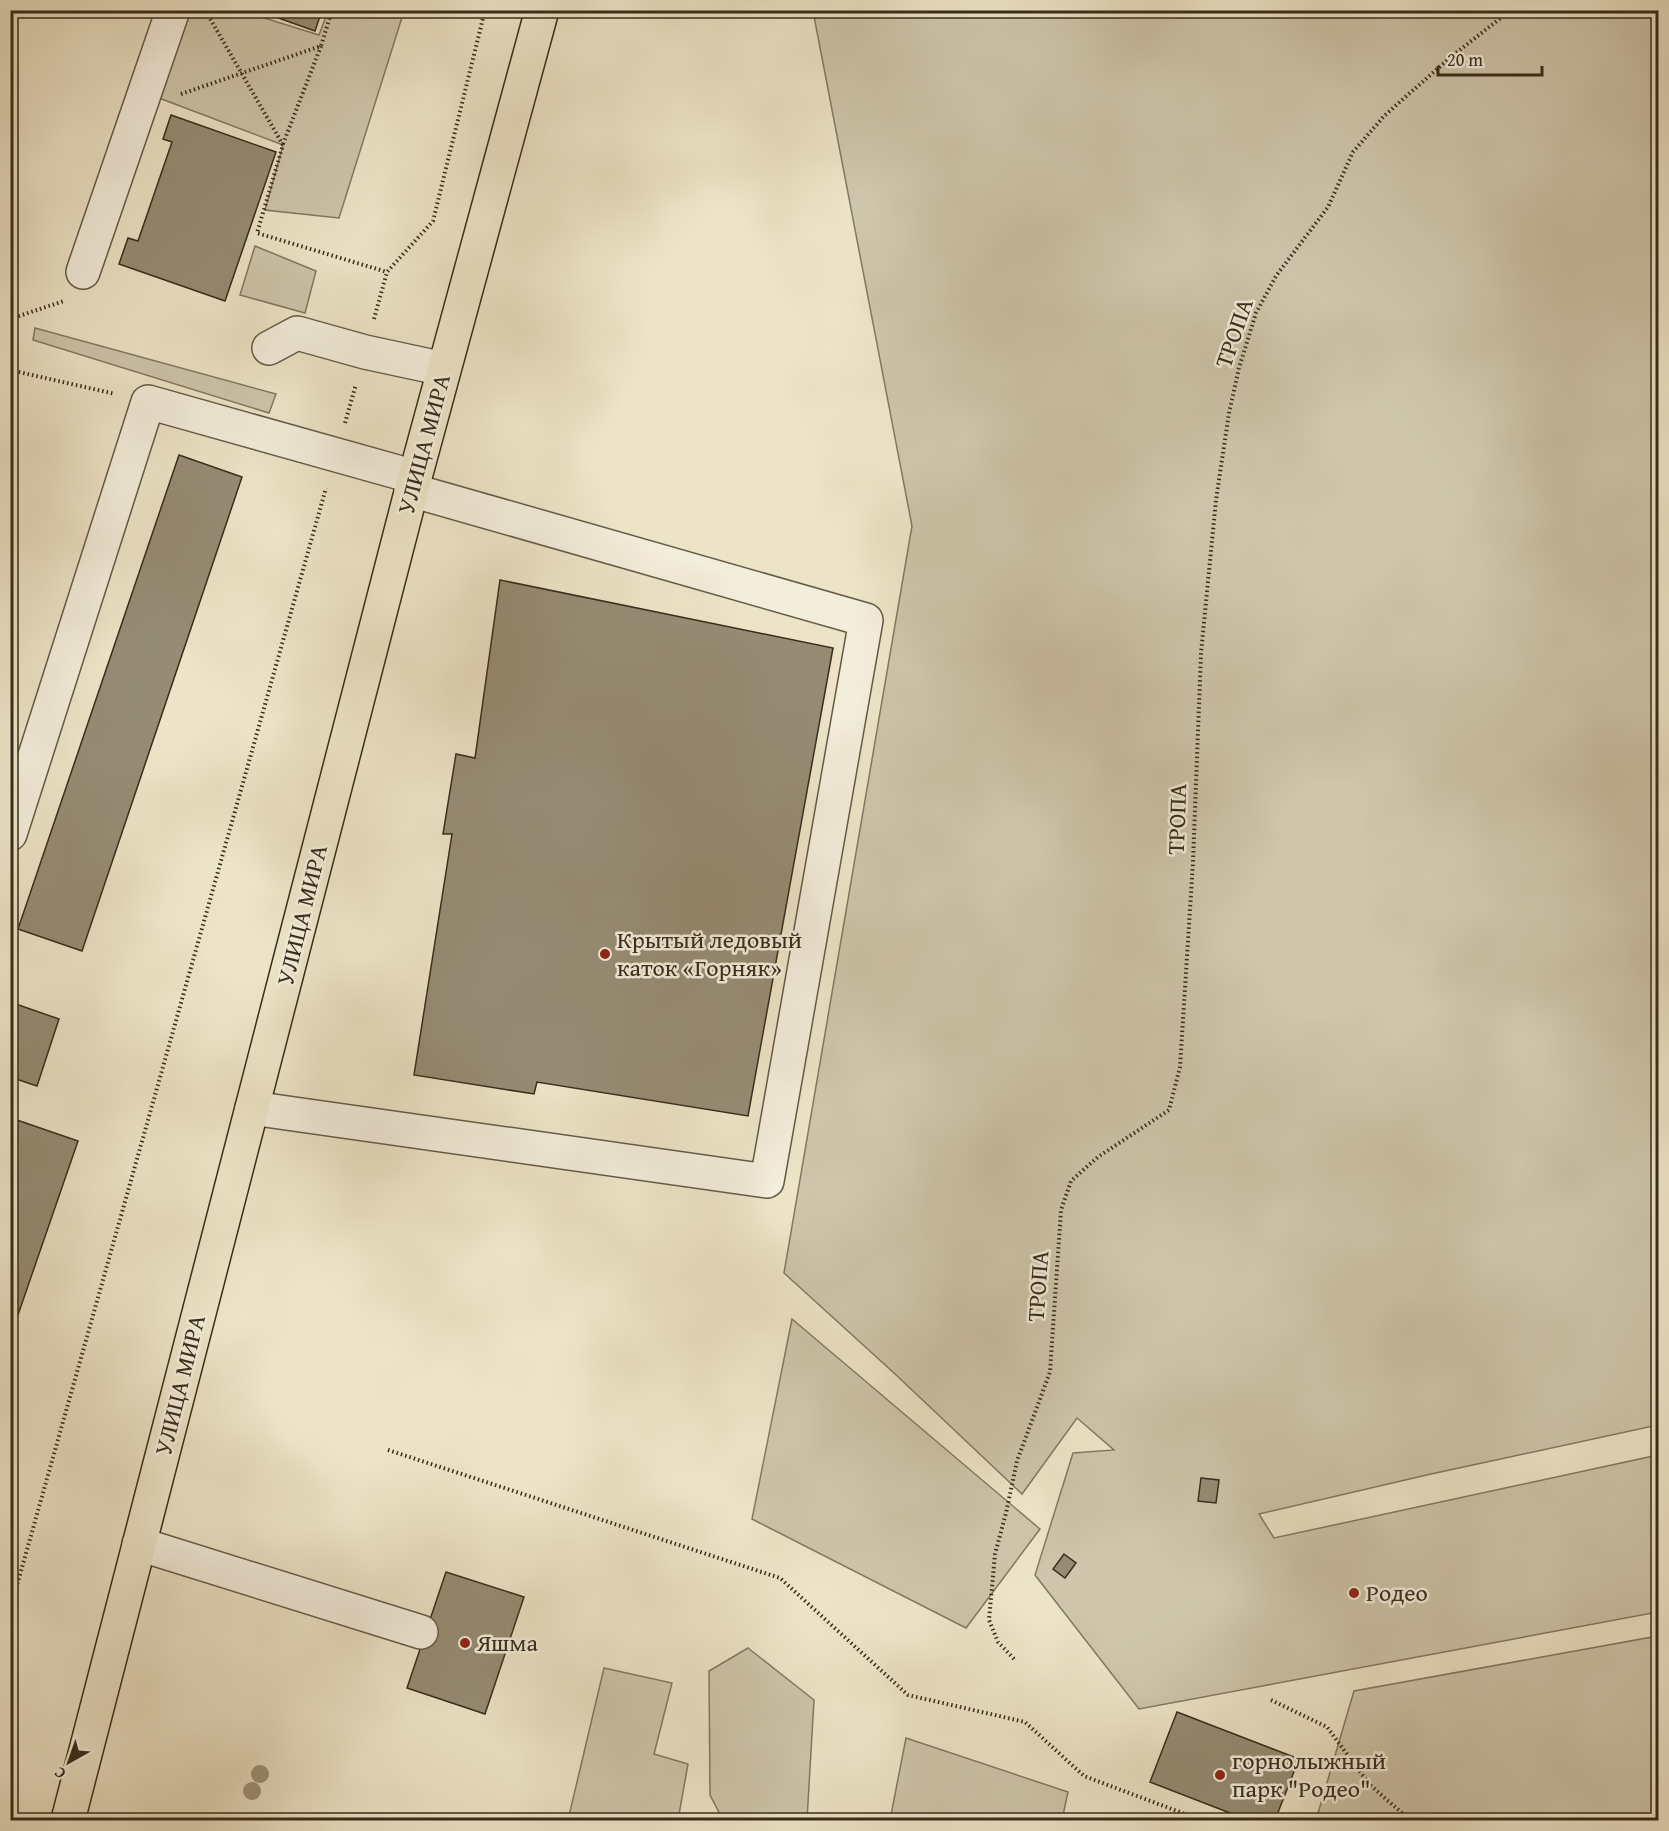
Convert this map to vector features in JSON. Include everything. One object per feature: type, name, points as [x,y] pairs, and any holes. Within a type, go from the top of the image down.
[{"type":"main road","name":"УЛИЦА МИРА","points":[[68,1821],[413,483],[542,10]]},
{"type":"lane","points":[[83,272],[173,10]]},
{"type":"lane","points":[[269,348],[297,333],[365,352],[444,369]]},
{"type":"lane","points":[[10,834],[148,402],[335,455],[413,483],[554,518],[866,620],[767,1181],[376,1133],[252,1108]]},
{"type":"lane","points":[[139,1544],[178,1554],[422,1632]]},
{"type":"path","points":[[205,10],[283,145]]},
{"type":"path","points":[[332,10],[321,46],[283,145],[257,233],[387,272]]},
{"type":"path","points":[[10,1610],[387,272],[433,221],[485,10]]},
{"type":"path","name":"ТРОПА","points":[[1014,1659],[998,1642],[989,1620],[995,1554],[1017,1461],[1050,1372],[1061,1210],[1071,1181],[1098,1157],[1169,1110],[1180,1067],[1193,862],[1201,653],[1216,500],[1229,413],[1256,313],[1276,276],[1328,207],[1353,152],[1384,115],[1452,56],[1502,17],[1507,10]]},
{"type":"path","points":[[140,108],[321,46]]},
{"type":"path","points":[[10,319],[64,300]]},
{"type":"path","points":[[10,370],[148,402]]},
{"type":"path","points":[[388,1450],[780,1578],[908,1695],[1024,1722],[1084,1776],[1201,1821]]},
{"type":"path","points":[[1271,1700],[1327,1727],[1369,1784],[1410,1821]]},
{"type":"shaded area","points":[[180,11],[242,11],[319,35],[328,11],[404,11],[339,218],[265,210],[283,145],[151,95]]},
{"type":"shaded area","points":[[813,11],[1658,11],[1658,1425],[1259,1514],[1274,1538],[1658,1455],[1658,1612],[1139,1709],[1035,1575],[1073,1453],[1114,1450],[1077,1418],[1022,1494],[784,1273],[912,526]]},
{"type":"shaded area","points":[[255,246],[316,271],[305,313],[240,295]]},
{"type":"shaded area","points":[[35,328],[276,394],[269,413],[33,340]]},
{"type":"shaded area","points":[[792,1319],[1040,1529],[966,1628],[752,1519]]},
{"type":"shaded area","points":[[1658,1636],[1658,1820],[1316,1820],[1354,1691]]},
{"type":"shaded area","points":[[748,1648],[814,1700],[807,1820],[723,1820],[710,1795],[709,1671]]},
{"type":"shaded area","points":[[604,1668],[672,1683],[654,1754],[688,1764],[678,1820],[568,1820]]},
{"type":"shaded area","points":[[906,1738],[1068,1792],[1062,1820],[890,1820]]},
{"type":"building","points":[[256,10],[322,10],[315,31]]},
{"type":"building","points":[[171,115],[276,152],[225,301],[119,264],[128,238],[138,241],[172,142],[163,139]]},
{"type":"building","points":[[179,455],[242,477],[82,951],[18,929]]},
{"type":"building","name":"Крытый ледовый каток «Горняк»","points":[[500,580],[833,648],[748,1116],[537,1082],[534,1094],[414,1075],[452,834],[443,834],[456,754],[475,758]]},
{"type":"building","points":[[10,1002],[59,1019],[37,1086],[10,1077]]},
{"type":"building","points":[[14,1119],[78,1141],[10,1338],[10,1129]]},
{"type":"building","points":[[1201,1478],[1219,1480],[1216,1503],[1198,1501]]},
{"type":"building","points":[[1064,1554],[1076,1563],[1065,1578],[1053,1569]]},
{"type":"building","name":"Яшма","points":[[446,1572],[524,1597],[485,1714],[407,1688]]},
{"type":"building","points":[[1177,1712],[1299,1759],[1275,1820],[1248,1820],[1150,1782]]},
{"type":"place","name":"Крытый ледовый каток «Горняк»","points":[[605,954]]},
{"type":"place","name":"Родео","points":[[1354,1593]]},
{"type":"place","name":"Яшма","points":[[465,1643]]},
{"type":"place","name":"горнолыжный парк \"Родео\"","points":[[1220,1775]]}]
